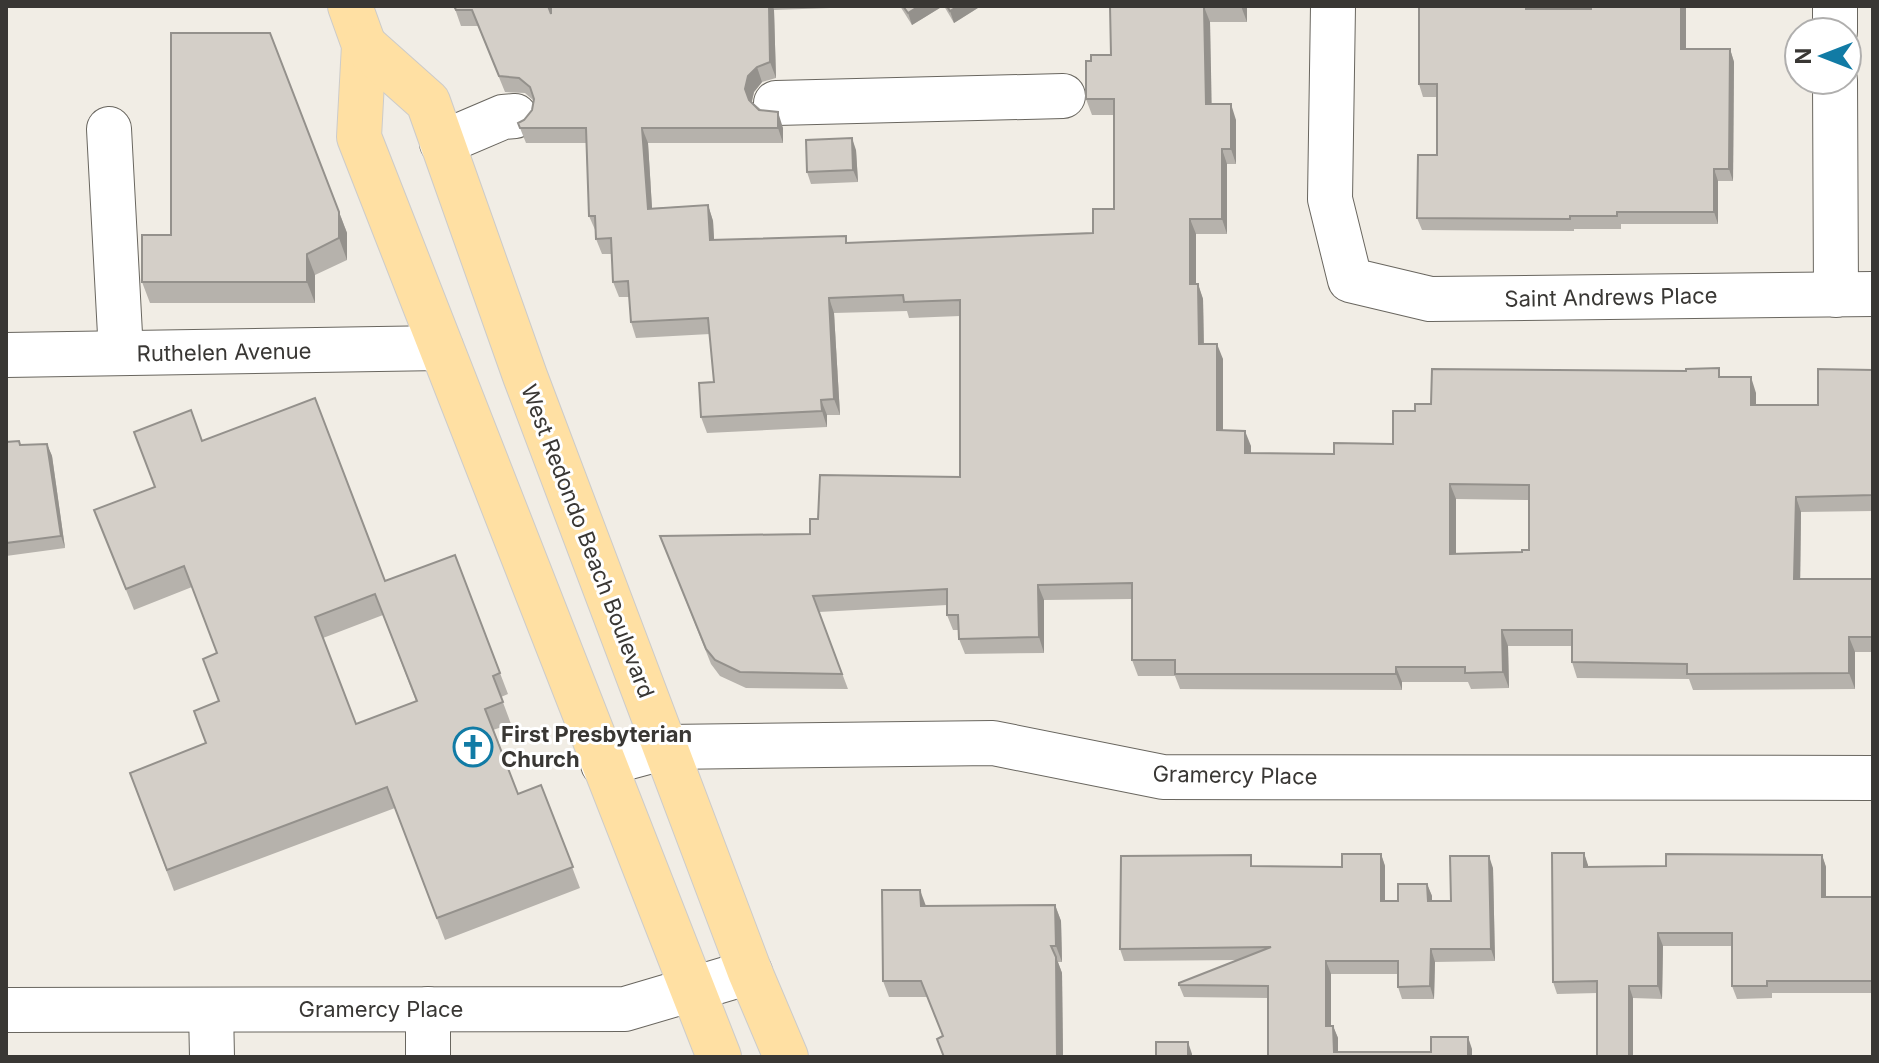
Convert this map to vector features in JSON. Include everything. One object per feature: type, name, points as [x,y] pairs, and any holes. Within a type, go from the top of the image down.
[{"type":"main road","name":"West Redondo Beach Boulevard","points":[[357,25],[428,102],[525,376],[750,972],[786,1057]]},
{"type":"main road","name":"West Redondo Beach Boulevard","points":[[357,25],[359,137],[719,1057]]},
{"type":"street","name":"Saint Andrews Place","points":[[1333,6],[1330,199],[1350,280],[1430,299],[1855,294]]},
{"type":"street","points":[[776,103],[1063,96]]},
{"type":"street","points":[[1836,96],[1855,294]]},
{"type":"street","points":[[442,143],[503,117],[515,116]]},
{"type":"street","points":[[109,129],[121,353]]},
{"type":"street","name":"Ruthelen Avenue","points":[[6,355],[441,348]]},
{"type":"street","name":"Gramercy Place","points":[[603,764],[666,747],[993,743],[1163,777],[1873,778]]},
{"type":"street","name":"Gramercy Place","points":[[6,1010],[625,1009],[750,972]]},
{"type":"street","points":[[428,1009],[428,1057]]},
{"type":"street","points":[[211,1010],[212,1057]]},
{"type":"building","points":[[454,6],[548,6],[551,14],[551,6],[769,6],[770,62],[757,67],[748,76],[745,89],[749,100],[759,110],[778,112],[778,128],[642,128],[648,209],[708,205],[710,240],[846,236],[846,243],[1093,233],[1093,209],[1114,209],[1114,99],[1086,99],[1086,61],[1091,61],[1091,55],[1111,55],[1110,6],[1241,6],[1204,7],[1206,104],[1231,104],[1231,149],[1222,149],[1222,219],[1190,219],[1190,284],[1198,284],[1199,344],[1217,344],[1217,430],[1245,431],[1245,453],[1334,454],[1334,443],[1393,444],[1393,411],[1415,411],[1415,404],[1431,404],[1432,369],[1686,371],[1719,368],[1719,377],[1751,377],[1751,405],[1818,405],[1818,369],[1873,370],[1873,495],[1796,497],[1794,579],[1873,579],[1873,637],[1849,637],[1849,673],[1687,674],[1687,664],[1572,662],[1572,630],[1502,630],[1503,672],[1465,673],[1465,667],[1396,667],[1396,674],[1175,674],[1175,660],[1132,660],[1132,583],[1038,585],[1039,637],[959,639],[958,615],[947,615],[947,589],[813,596],[842,674],[740,672],[715,660],[706,649],[660,536],[810,534],[810,519],[818,519],[820,475],[960,477],[960,300],[904,302],[903,295],[829,298],[834,399],[821,400],[822,411],[701,417],[699,383],[714,382],[708,318],[631,322],[628,281],[613,282],[611,238],[596,239],[595,216],[589,216],[586,128],[520,128],[518,123],[532,110],[534,99],[530,87],[519,78],[499,76],[472,10],[456,10]],"holes":[[[1450,484],[1529,485],[1529,550],[1450,554]]]},
{"type":"building","points":[[903,6],[919,6],[908,13]]},
{"type":"building","points":[[1419,6],[1591,9],[1591,6],[1681,6],[1681,49],[1730,49],[1729,169],[1714,169],[1714,212],[1617,212],[1617,216],[1570,216],[1570,219],[1417,218],[1418,155],[1437,155],[1437,84],[1419,84]]},
{"type":"building","points":[[171,33],[270,33],[339,212],[339,238],[307,254],[307,282],[142,282],[142,235],[171,235]]},
{"type":"building","points":[[852,138],[853,170],[807,172],[806,140]]},
{"type":"building","points":[[315,398],[385,581],[455,555],[500,673],[493,676],[503,702],[485,709],[518,794],[541,785],[573,867],[437,918],[387,787],[167,870],[130,773],[206,743],[194,711],[219,701],[203,659],[217,653],[184,566],[126,589],[94,510],[155,487],[134,432],[191,410],[202,441]],"holes":[[[375,594],[417,701],[356,724],[315,617]]]},
{"type":"building","points":[[19,441],[20,445],[47,444],[61,536],[6,543],[6,442]]},
{"type":"building","points":[[1552,853],[1584,853],[1584,867],[1666,866],[1666,854],[1822,855],[1822,897],[1873,897],[1873,981],[1767,981],[1767,986],[1732,986],[1732,933],[1658,933],[1658,986],[1629,986],[1629,1057],[1597,1057],[1597,981],[1553,982]]},
{"type":"building","points":[[1342,854],[1381,854],[1381,901],[1398,901],[1398,884],[1427,884],[1428,901],[1451,901],[1450,856],[1489,856],[1491,949],[1431,949],[1430,986],[1398,987],[1398,961],[1326,961],[1326,1026],[1333,1026],[1334,1052],[1431,1052],[1431,1037],[1468,1037],[1468,1057],[1268,1057],[1268,986],[1179,983],[1271,947],[1120,949],[1121,856],[1251,855],[1251,866],[1342,867]]},
{"type":"building","points":[[882,890],[920,890],[921,906],[1055,905],[1056,946],[1051,946],[1056,957],[1057,1057],[944,1057],[937,1039],[943,1036],[921,981],[883,981]]},
{"type":"building","points":[[1156,1042],[1188,1042],[1188,1057],[1156,1057]]},
{"type":"place","name":"First Presbyterian Church","points":[[473,747]]}]
